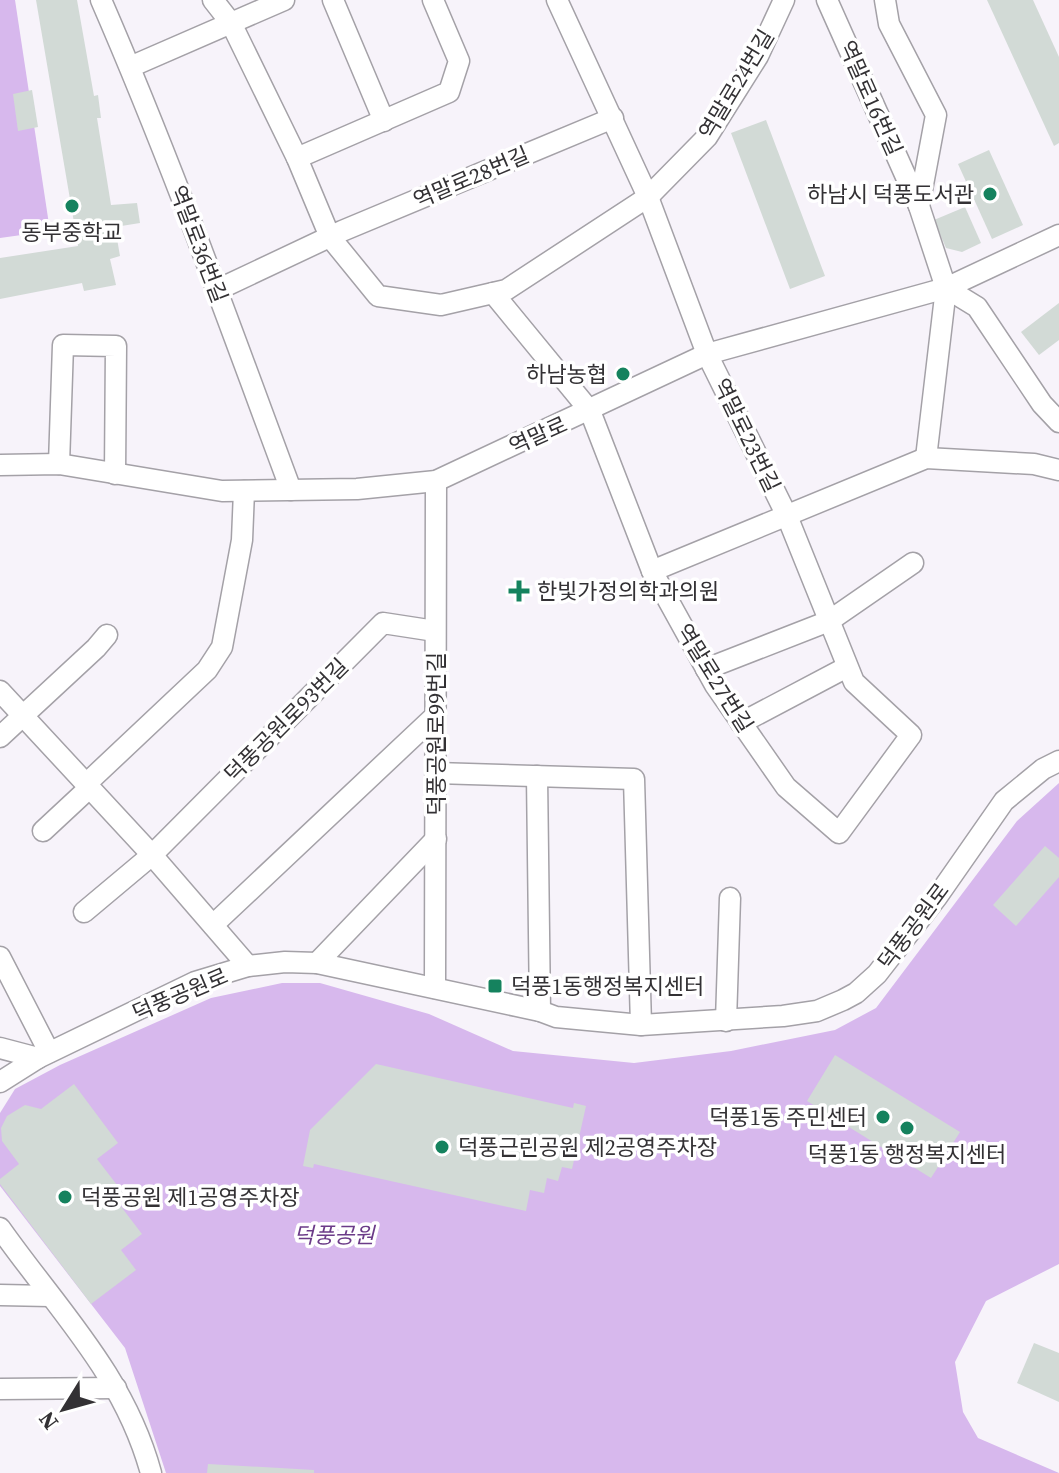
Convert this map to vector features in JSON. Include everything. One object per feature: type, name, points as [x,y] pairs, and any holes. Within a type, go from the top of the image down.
[{"type":"street","name":"역말로36번길","points":[[101,0],[217,290],[291,490]]},
{"type":"street","points":[[213,0],[231,23],[297,158],[330,237],[378,296],[441,305],[493,293],[590,411]]},
{"type":"street","points":[[130,67],[284,0]]},
{"type":"street","points":[[333,0],[384,121]]},
{"type":"street","points":[[297,158],[449,92],[459,61],[433,0]]},
{"type":"street","points":[[557,0],[648,197],[707,354]]},
{"type":"street","name":"역말로24번길","points":[[493,293],[506,290],[648,197],[707,137],[758,56],[784,0]]},
{"type":"street","name":"역말로16번길","points":[[827,0],[919,206],[946,288]]},
{"type":"street","points":[[885,0],[889,24],[936,115],[919,206]]},
{"type":"street","name":"역말로28번길","points":[[217,290],[330,237],[613,118]]},
{"type":"street","name":"역말로","points":[[0,465],[59,464],[222,491],[357,489],[436,481],[707,354],[946,288],[1059,235]]},
{"type":"street","points":[[926,458],[946,288],[977,307],[1042,404],[1059,422]]},
{"type":"street","points":[[59,464],[63,345],[116,346],[115,474]]},
{"type":"street","name":"역말로23번길","points":[[707,354],[787,516],[854,682],[911,735],[839,833]]},
{"type":"street","name":"역말로27번길","points":[[590,411],[652,571],[706,669],[786,787],[839,833]]},
{"type":"street","points":[[787,516],[926,458],[1034,464],[1059,470]]},
{"type":"street","name":"덕풍공원로99번길","points":[[435,988],[436,481]]},
{"type":"street","points":[[43,831],[86,791],[86,784],[207,670],[222,647],[242,540],[244,491]]},
{"type":"street","name":"역말로23번길","points":[[652,571],[787,516]]},
{"type":"street","points":[[706,669],[829,621],[913,563]]},
{"type":"street","name":"덕풍공원로93번길","points":[[152,855],[383,623],[435,631]]},
{"type":"street","points":[[0,737],[107,635]]},
{"type":"street","points":[[741,723],[847,667]]},
{"type":"street","points":[[0,691],[152,855],[248,966]]},
{"type":"street","points":[[213,925],[435,716]]},
{"type":"street","name":"덕풍공원로","points":[[0,1082],[44,1055],[195,982],[248,966],[285,962],[317,963],[556,1017],[641,1025],[726,1021],[817,1011],[856,993],[877,974],[937,897],[1004,801],[1043,769],[1059,761]]},
{"type":"street","points":[[436,773],[634,779],[641,1025]]},
{"type":"street","points":[[537,776],[540,1011]]},
{"type":"street","points":[[317,963],[436,839]]},
{"type":"street","points":[[84,912],[152,855]]},
{"type":"street","points":[[726,1021],[730,898]]},
{"type":"street","points":[[0,957],[44,1055]]},
{"type":"street","points":[[0,1048],[44,1055]]},
{"type":"street","points":[[0,1228],[98,1357],[143,1444],[146,1472]]},
{"type":"street","points":[[0,1295],[50,1296]]},
{"type":"street","points":[[0,1389],[116,1388]]},
{"type":"green space","points":[[0,0],[15,0],[50,231],[0,238]]},
{"type":"green space","name":"덕풍공원","points":[[1059,783],[1059,1264],[986,1301],[955,1362],[963,1412],[978,1438],[1059,1473],[166,1473],[125,1348],[0,1186],[0,1113],[15,1089],[60,1065],[211,998],[282,983],[320,983],[429,1014],[513,1051],[634,1063],[731,1051],[835,1030],[876,1008],[1017,821]]},
{"type":"building","points":[[36,0],[77,0],[94,96],[98,95],[101,118],[97,118],[111,205],[137,203],[140,223],[115,227],[120,256],[110,259],[116,285],[84,291],[82,283],[0,299],[0,258],[78,246]]},
{"type":"building","points":[[987,0],[1033,0],[1059,57],[1059,143],[1054,146]]},
{"type":"building","points":[[32,90],[38,127],[18,131],[13,94]]},
{"type":"building","points":[[766,120],[825,276],[790,289],[731,133]]},
{"type":"building","name":"하남시 덕풍도서관","points":[[989,150],[1023,225],[992,239],[958,164]]},
{"type":"building","points":[[965,207],[981,243],[962,252],[946,248],[934,220]]},
{"type":"building","points":[[1059,303],[1059,340],[1039,355],[1021,332]]},
{"type":"building","points":[[1045,846],[1059,858],[1059,877],[1016,926],[993,905]]},
{"type":"building","name":"덕풍1동 주민센터","points":[[835,1055],[960,1132],[931,1178],[807,1101]]},
{"type":"building","name":"덕풍근린공원 제2공영주차장","points":[[376,1064],[573,1108],[574,1103],[586,1106],[572,1169],[562,1167],[558,1181],[547,1178],[544,1193],[530,1190],[526,1211],[314,1164],[313,1168],[303,1166],[310,1130]]},
{"type":"building","name":"덕풍공원 제1공영주차장","points":[[74,1084],[118,1143],[97,1159],[124,1194],[116,1200],[142,1234],[121,1250],[136,1270],[91,1304],[0,1184],[0,1179],[19,1164],[2,1141],[1,1128],[7,1116],[25,1105],[41,1109]]},
{"type":"building","points":[[1034,1343],[1059,1353],[1059,1402],[1017,1383]]},
{"type":"building","points":[[208,1464],[314,1470],[314,1473],[207,1473]]},
{"type":"place","name":"하남시 덕풍도서관","points":[[990,194]]},
{"type":"place","name":"동부중학교","points":[[72,206]]},
{"type":"place","name":"하남농협","points":[[623,374]]},
{"type":"place","name":"한빛가정의학과의원","points":[[519,591]]},
{"type":"place","name":"덕풍1동행정복지센터","points":[[495,986]]},
{"type":"place","name":"덕풍1동 주민센터","points":[[883,1117]]},
{"type":"place","name":"덕풍1동 행정복지센터","points":[[907,1128]]},
{"type":"place","name":"덕풍근린공원 제2공영주차장","points":[[442,1147]]},
{"type":"place","name":"덕풍공원 제1공영주차장","points":[[65,1197]]}]
